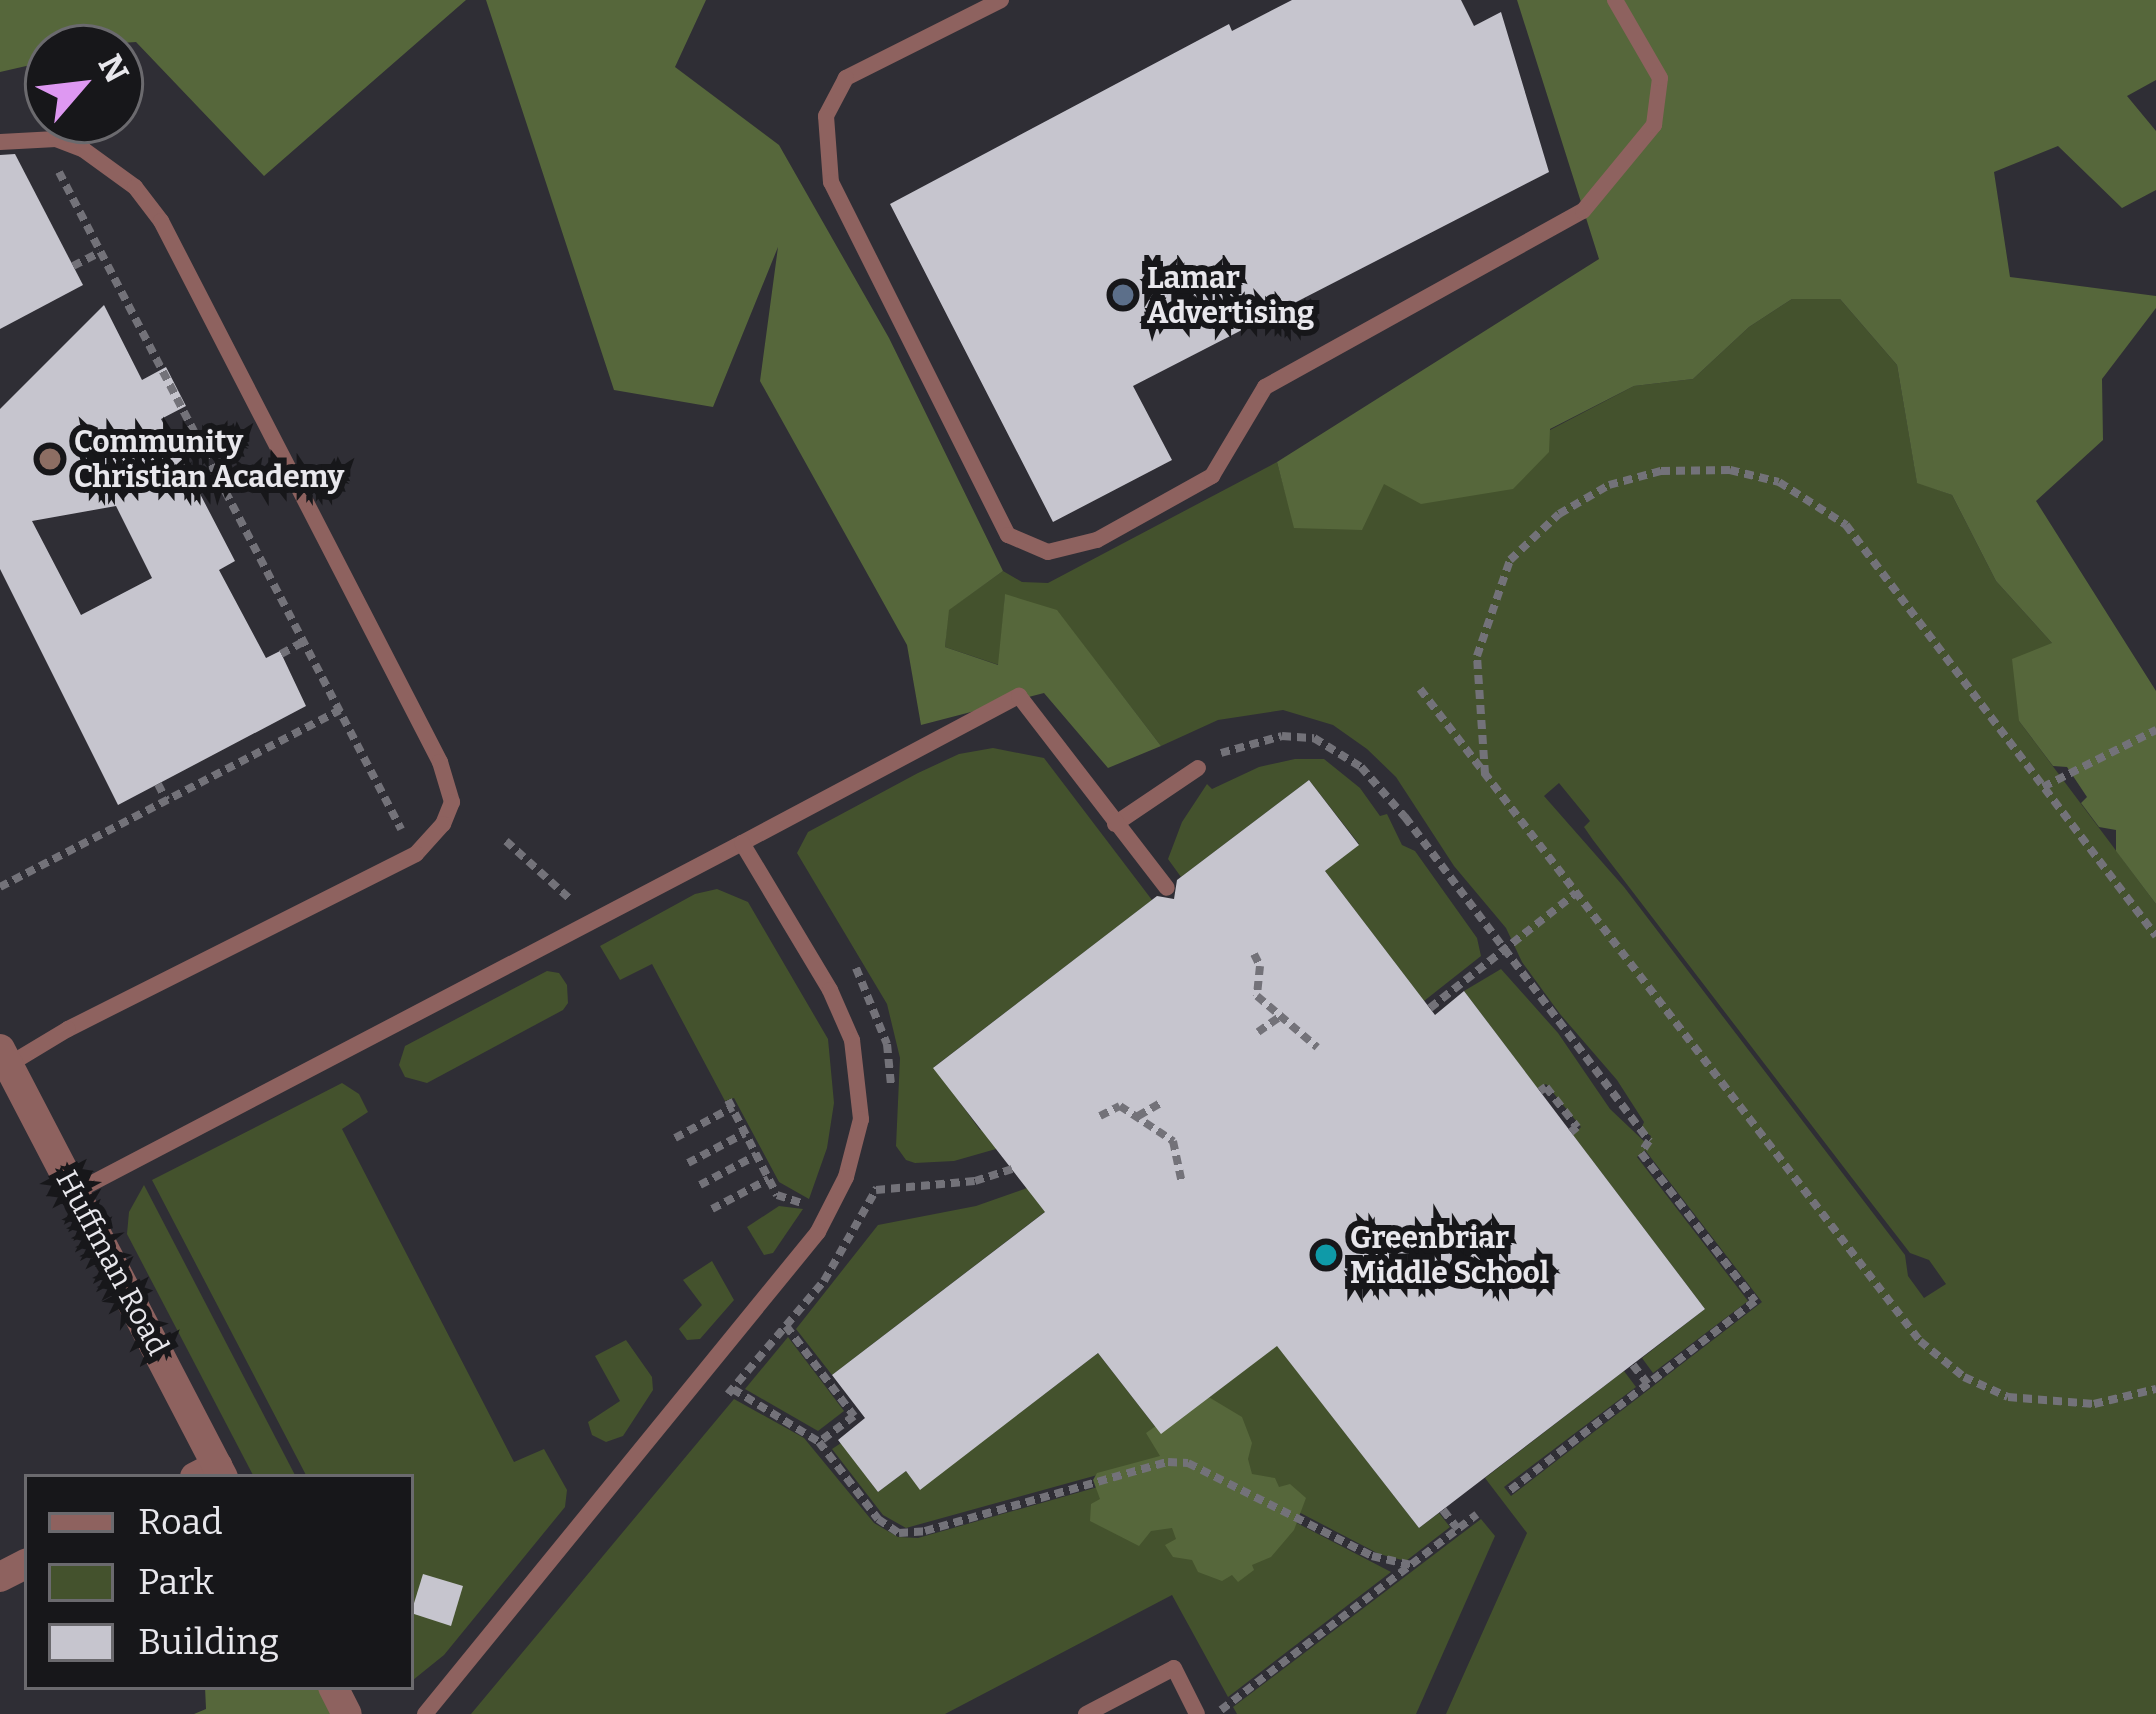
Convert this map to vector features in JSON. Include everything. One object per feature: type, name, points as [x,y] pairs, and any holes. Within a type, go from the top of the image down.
[{"type":"street","name":"Huffman Road","points":[[4,1057],[212,1473]]},
{"type":"lane","points":[[1001,0],[846,78],[826,116],[831,182],[1008,535],[1048,552],[1097,540],[1212,476],[1264,387],[1583,211],[1654,125],[1660,78],[1615,0]]},
{"type":"lane","points":[[4,1057],[416,854],[443,824],[452,802],[440,763],[160,221],[135,187],[84,150],[61,144]]},
{"type":"lane","points":[[75,1192],[1019,696],[1167,889]]},
{"type":"lane","points":[[1115,824],[1198,768]]},
{"type":"lane","points":[[425,1714],[818,1232],[846,1177],[861,1119],[852,1040],[830,990],[742,843]]},
{"type":"lane","points":[[1086,1714],[1174,1667],[1197,1714]]},
{"type":"path","points":[[45,144],[401,829]]},
{"type":"path","points":[[73,266],[100,252]]},
{"type":"path","points":[[1485,774],[1477,656],[1510,560],[1559,514],[1609,484],[1660,471],[1730,470],[1779,482],[1846,524],[2156,936]]},
{"type":"path","points":[[281,654],[304,641]]},
{"type":"path","points":[[1420,689],[1920,1341],[1964,1377],[2008,1397],[2094,1404],[2156,1389]]},
{"type":"path","points":[[0,887],[340,710]]},
{"type":"path","points":[[2043,787],[2156,730]]},
{"type":"path","points":[[1198,768],[1230,748],[1282,736],[1337,747],[1406,817],[1649,1141],[1641,1153],[1755,1300],[1507,1493]]},
{"type":"path","points":[[158,784],[166,800]]},
{"type":"path","points":[[506,841],[574,903]]},
{"type":"path","points":[[1430,1007],[1576,892]]},
{"type":"path","points":[[1254,954],[1260,966],[1257,996],[1317,1047]]},
{"type":"path","points":[[1258,1032],[1281,1016]]},
{"type":"path","points":[[1540,1091],[1546,1087],[1556,1100],[1576,1127],[1571,1132]]},
{"type":"path","points":[[1138,1116],[1162,1102]]},
{"type":"path","points":[[675,1138],[730,1103],[777,1195],[806,1204]]},
{"type":"path","points":[[1100,1116],[1120,1106],[1173,1141],[1181,1180]]},
{"type":"path","points":[[688,1163],[746,1133]]},
{"type":"path","points":[[700,1185],[757,1155]]},
{"type":"path","points":[[876,1190],[950,1185],[1012,1169]]},
{"type":"path","points":[[712,1208],[769,1179]]},
{"type":"path","points":[[786,1326],[854,1415],[850,1425],[819,1442]]},
{"type":"path","points":[[1633,1365],[1648,1384]]},
{"type":"path","points":[[733,1389],[819,1442],[878,1519],[899,1532],[926,1531],[1168,1462],[1188,1463],[1372,1556],[1411,1565]]},
{"type":"path","points":[[1443,1510],[1458,1529]]},
{"type":"path","points":[[1215,1714],[1477,1514]]},
{"type":"green space","points":[[0,0],[466,0],[264,176],[144,50],[144,24],[24,24],[24,66],[0,72]]},
{"type":"green space","points":[[486,0],[706,0],[675,67],[779,145],[889,338],[1003,571],[949,610],[945,647],[998,665],[1005,594],[1057,610],[1161,746],[1108,768],[1044,693],[921,725],[907,645],[760,381],[778,247],[713,407],[614,390]]},
{"type":"green space","points":[[1517,0],[2156,0],[2156,80],[2127,96],[2156,131],[2156,190],[2122,208],[2058,146],[1994,172],[2010,277],[2156,296],[2156,308],[2102,379],[2103,440],[2036,501],[2156,691],[2156,904],[2116,851],[2116,830],[2099,827],[2081,803],[2087,797],[2067,767],[2053,766],[2019,721],[2012,659],[2052,643],[1996,581],[1952,495],[1917,483],[1897,365],[1840,299],[1792,299],[1749,327],[1693,379],[1634,386],[1550,429],[1549,452],[1513,489],[1421,504],[1384,484],[1362,530],[1294,528],[1277,462],[1599,259]]},
{"type":"green space","points":[[1792,299],[1840,299],[1897,365],[1917,482],[1952,495],[1996,581],[2053,644],[2019,721],[2156,904],[2156,1714],[1446,1714],[1527,1533],[1485,1478],[1624,1371],[1636,1387],[1504,1487],[1511,1496],[1762,1302],[1645,1150],[1637,1157],[1748,1301],[1653,1373],[1642,1358],[1705,1309],[1573,1135],[1581,1127],[1546,1084],[1538,1089],[1464,991],[1501,969],[1558,1033],[1610,1109],[1648,1145],[1651,1136],[1641,1129],[1644,1122],[1617,1080],[1522,962],[1506,928],[1454,866],[1396,777],[1367,749],[1333,725],[1283,710],[1218,720],[1161,746],[1057,611],[1005,596],[999,665],[945,647],[948,610],[1003,571],[1022,582],[1048,583],[1277,462],[1295,528],[1383,483],[1550,430],[1634,386],[1693,379],[1749,327]],"holes":[[[1559,783],[1590,821],[1584,827],[1593,840],[1852,1178],[1910,1253],[1929,1260],[1946,1284],[1924,1298],[1908,1276],[1905,1255],[1624,887],[1544,796]]]},
{"type":"green space","points":[[993,748],[1044,758],[1152,900],[934,1067],[980,1130],[997,1119],[996,1149],[954,1161],[915,1163],[906,1160],[896,1146],[900,1058],[887,1004],[797,853],[808,832],[918,773],[959,754]]},
{"type":"green space","points":[[1324,759],[1360,788],[1380,816],[1387,814],[1402,845],[1415,851],[1477,938],[1481,956],[1424,1001],[1325,871],[1359,844],[1309,780],[1181,877],[1168,859],[1182,822],[1207,784],[1212,789],[1259,767]]},
{"type":"green space","points":[[717,889],[748,902],[828,1039],[834,1103],[827,1148],[809,1199],[779,1182],[734,1098],[725,1101],[652,964],[620,980],[600,946],[695,894]]},
{"type":"green space","points":[[547,971],[559,973],[567,985],[568,1003],[563,1010],[427,1083],[405,1077],[399,1065],[405,1046]]},
{"type":"green space","points":[[342,1083],[359,1094],[368,1112],[342,1129],[514,1462],[544,1449],[567,1490],[565,1507],[444,1655],[414,1679],[414,1474],[305,1474],[152,1180]]},
{"type":"green space","points":[[144,1185],[294,1474],[252,1474],[127,1234],[129,1212]]},
{"type":"green space","points":[[1027,1188],[1072,1191],[832,1375],[796,1329],[878,1225],[976,1206]]},
{"type":"green space","points":[[779,1206],[803,1209],[773,1253],[764,1255],[747,1227]]},
{"type":"green space","points":[[712,1261],[734,1300],[700,1339],[687,1340],[679,1329],[702,1305],[683,1280]]},
{"type":"green space","points":[[788,1337],[844,1411],[818,1431],[745,1389]]},
{"type":"green space","points":[[626,1340],[652,1377],[653,1390],[623,1436],[606,1442],[592,1435],[588,1422],[620,1401],[595,1356]]},
{"type":"green space","points":[[1277,1345],[1419,1528],[1439,1513],[1450,1527],[1406,1561],[1379,1554],[1205,1463],[1159,1458],[906,1528],[883,1515],[832,1449],[841,1443],[878,1492],[906,1471],[920,1489],[1098,1353],[1161,1434]]},
{"type":"green space","points":[[1202,1393],[1242,1417],[1252,1443],[1248,1459],[1252,1474],[1275,1478],[1279,1487],[1290,1484],[1306,1498],[1294,1530],[1271,1557],[1252,1565],[1254,1570],[1238,1582],[1232,1575],[1222,1581],[1198,1572],[1192,1560],[1173,1557],[1165,1545],[1176,1539],[1172,1528],[1151,1531],[1139,1546],[1090,1521],[1091,1504],[1100,1499],[1093,1480],[1097,1473],[1160,1456],[1146,1433]]},
{"type":"green space","points":[[734,1399],[804,1438],[874,1523],[898,1537],[918,1538],[1147,1473],[1220,1483],[1391,1572],[1228,1697],[1172,1595],[945,1714],[471,1714]]},
{"type":"green space","points":[[1481,1519],[1495,1536],[1416,1714],[1237,1714],[1233,1707]]},
{"type":"green space","points":[[205,1690],[346,1690],[343,1714],[194,1714],[206,1709]]},
{"type":"building","name":"Lamar Advertising","points":[[1292,0],[1461,0],[1474,26],[1501,12],[1549,172],[1133,386],[1172,460],[1053,522],[890,204],[1229,24],[1232,31]]},
{"type":"building","points":[[15,154],[83,285],[0,329],[0,155]]},
{"type":"building","points":[[104,305],[142,380],[166,367],[186,406],[161,419],[235,561],[219,570],[266,658],[280,651],[306,706],[118,805],[0,569],[0,409]],"holes":[[[116,506],[152,578],[81,615],[32,521]]]},
{"type":"building","name":"Greenbriar Middle School","points":[[1309,780],[1359,845],[1325,871],[1435,1015],[1464,991],[1705,1309],[1419,1528],[1277,1346],[1161,1434],[1098,1353],[920,1490],[906,1471],[878,1492],[838,1440],[865,1418],[832,1375],[1045,1212],[933,1068],[1157,896],[1174,899],[1177,880]]},
{"type":"building","points":[[423,1574],[463,1586],[451,1626],[414,1614]]},
{"type":"place","name":"Lamar Advertising","points":[[1123,295]]},
{"type":"place","name":"Community Christian Academy","points":[[50,459]]},
{"type":"place","name":"Greenbriar Middle School","points":[[1326,1255]]}]
